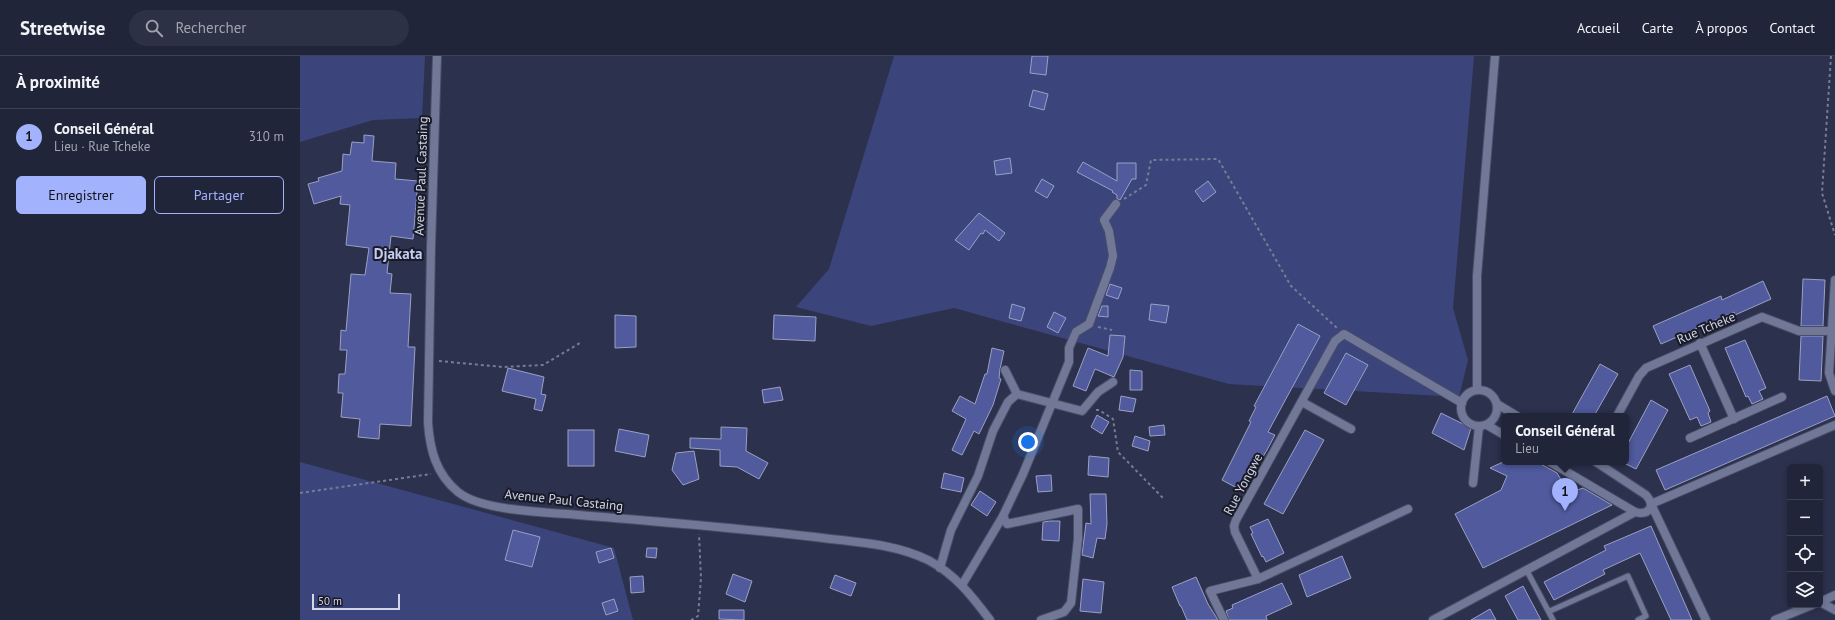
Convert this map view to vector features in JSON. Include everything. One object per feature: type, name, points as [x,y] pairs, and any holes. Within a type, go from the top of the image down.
[{"type":"street","name":"Avenue Paul Castaing","points":[[437,56],[431,246],[430,360],[427,400],[430,443],[440,473],[458,492],[472,500],[527,511],[698,524],[894,547],[915,554],[940,568],[962,585],[990,620]]},
{"type":"street","points":[[1477,390],[1477,276],[1495,56]]},
{"type":"street","points":[[962,585],[1003,516],[1023,474],[1051,402],[1069,362],[1069,348],[1076,332],[1090,324],[1113,256],[1109,231],[1104,220],[1116,204]]},
{"type":"street","points":[[1835,280],[1829,373],[1835,391]]},
{"type":"street","name":"Rue Tcheke","points":[[1619,413],[1639,376],[1646,368],[1700,342],[1762,317],[1799,331],[1832,331]]},
{"type":"street","points":[[1344,334],[1462,403]]},
{"type":"street","name":"Rue Yongwe","points":[[1258,579],[1234,526],[1239,513],[1302,402],[1335,340],[1344,334]]},
{"type":"street","points":[[1700,342],[1734,419]]},
{"type":"street","points":[[1005,370],[1017,394]]},
{"type":"street","points":[[1017,394],[1082,411],[1098,392],[1113,382]]},
{"type":"street","points":[[1501,434],[1483,426],[1468,423],[1462,414],[1462,403],[1468,394],[1477,390],[1490,393],[1497,404],[1512,413]]},
{"type":"street","points":[[940,568],[951,530],[978,476],[994,431],[1008,402],[1017,394]]},
{"type":"street","points":[[1690,438],[1713,426],[1734,419],[1782,397]]},
{"type":"street","points":[[1302,402],[1351,429]]},
{"type":"street","points":[[1473,484],[1483,426],[1496,416],[1497,404]]},
{"type":"street","points":[[1555,465],[1635,512],[1642,514],[1647,512],[1651,504],[1835,425]]},
{"type":"street","points":[[1601,465],[1650,499],[1706,620]]},
{"type":"street","points":[[1003,516],[1007,524],[1078,509],[1078,539],[1071,602],[1064,612],[1041,620]]},
{"type":"street","points":[[1224,620],[1210,590],[1258,579],[1408,509]]},
{"type":"street","points":[[1433,620],[1635,512]]},
{"type":"street","points":[[1823,601],[1835,595]]},
{"type":"street","points":[[1823,604],[1835,610]]},
{"type":"street","points":[[1776,620],[1805,608]]},
{"type":"lane","points":[[1527,571],[1550,611],[1553,620]]},
{"type":"lane","points":[[1550,611],[1628,576],[1646,616],[1638,620]]},
{"type":"path","points":[[1830,56],[1822,193],[1835,234]]},
{"type":"path","points":[[1116,204],[1146,185],[1151,160],[1218,159],[1291,286],[1344,334]]},
{"type":"path","points":[[1090,324],[1112,330]]},
{"type":"path","points":[[430,360],[503,367],[543,365],[580,343]]},
{"type":"path","points":[[1082,411],[1099,410],[1113,419],[1118,452],[1162,498]]},
{"type":"path","points":[[300,492],[440,473]]},
{"type":"path","points":[[691,620],[698,616],[701,578],[698,524]]},
{"type":"shaded area","points":[[300,56],[425,56],[422,118],[373,120],[300,142]]},
{"type":"shaded area","points":[[894,56],[1474,56],[1453,308],[1468,360],[1459,397],[1229,384],[954,308],[871,326],[796,307],[829,269]]},
{"type":"shaded area","points":[[300,462],[614,548],[633,620],[300,620]]},
{"type":"building","points":[[1032,56],[1048,56],[1046,75],[1030,73]]},
{"type":"building","points":[[1033,90],[1048,94],[1044,110],[1029,106]]},
{"type":"building","points":[[364,135],[374,136],[372,161],[396,163],[395,179],[418,181],[413,239],[391,236],[387,273],[392,274],[390,293],[411,294],[408,347],[415,347],[411,426],[380,424],[379,439],[358,437],[360,419],[341,417],[343,393],[338,393],[339,374],[345,374],[347,350],[340,350],[341,330],[346,331],[351,274],[365,275],[369,248],[346,245],[350,205],[340,204],[341,196],[314,204],[308,184],[319,181],[318,178],[342,171],[343,154],[350,155],[352,142],[364,143]]},
{"type":"building","points":[[1010,158],[1012,173],[996,175],[994,161]]},
{"type":"building","points":[[1083,162],[1117,181],[1117,163],[1136,163],[1136,179],[1132,179],[1120,200],[1117,199],[1117,195],[1112,192],[1113,191],[1077,172]]},
{"type":"building","points":[[1042,179],[1054,186],[1047,198],[1035,191]]},
{"type":"building","points":[[1208,181],[1216,192],[1203,202],[1195,191]]},
{"type":"building","points":[[979,213],[1005,233],[999,241],[985,230],[983,234],[981,233],[969,250],[955,240]]},
{"type":"building","points":[[1803,279],[1825,280],[1823,326],[1801,326]]},
{"type":"building","points":[[1763,281],[1771,299],[1735,315],[1734,312],[1661,344],[1653,326],[1721,296],[1722,300]]},
{"type":"building","points":[[1110,284],[1122,288],[1118,299],[1106,295]]},
{"type":"building","points":[[1012,304],[1025,308],[1021,321],[1009,318]]},
{"type":"building","points":[[1151,304],[1169,306],[1166,323],[1149,320]]},
{"type":"building","points":[[1102,306],[1108,306],[1108,317],[1098,316]]},
{"type":"building","points":[[1054,312],[1066,318],[1058,333],[1047,327]]},
{"type":"building","points":[[615,315],[636,316],[636,347],[615,348]]},
{"type":"building","points":[[774,315],[816,317],[815,341],[773,339]]},
{"type":"building","points":[[1298,324],[1320,336],[1268,432],[1275,435],[1267,450],[1255,470],[1250,467],[1237,488],[1222,480],[1251,422],[1249,421],[1256,407],[1254,406]]},
{"type":"building","points":[[1110,335],[1125,336],[1123,357],[1114,377],[1095,369],[1086,391],[1073,386],[1088,348],[1108,356]]},
{"type":"building","points":[[1801,336],[1823,336],[1821,381],[1799,380]]},
{"type":"building","points":[[1745,340],[1766,388],[1759,391],[1763,399],[1752,404],[1748,396],[1746,397],[1725,348]]},
{"type":"building","points":[[992,348],[1004,351],[999,378],[1001,379],[993,405],[979,434],[974,431],[962,455],[952,450],[966,419],[952,411],[960,396],[975,404],[985,374],[987,374]]},
{"type":"building","points":[[1346,353],[1368,365],[1346,405],[1324,393]]},
{"type":"building","points":[[1600,364],[1618,374],[1596,413],[1573,413]]},
{"type":"building","points":[[1690,365],[1710,411],[1708,413],[1711,422],[1701,426],[1697,417],[1690,420],[1669,374]]},
{"type":"building","points":[[508,368],[544,377],[541,394],[546,395],[542,411],[534,409],[536,399],[502,391]]},
{"type":"building","points":[[1130,370],[1142,371],[1142,390],[1130,390]]},
{"type":"building","points":[[780,387],[783,400],[764,403],[762,390]]},
{"type":"building","points":[[1121,396],[1136,399],[1133,412],[1119,410]]},
{"type":"building","points":[[1827,396],[1835,416],[1665,490],[1656,470]]},
{"type":"building","points":[[1651,400],[1668,410],[1636,469],[1628,465],[1629,441]]},
{"type":"building","points":[[1441,413],[1471,428],[1464,450],[1432,433]]},
{"type":"building","points":[[1097,415],[1109,422],[1102,434],[1091,427]]},
{"type":"building","points":[[1164,425],[1165,435],[1150,436],[1149,427]]},
{"type":"building","points":[[721,427],[747,428],[746,451],[768,463],[759,479],[737,467],[720,466],[720,450],[690,448],[690,438],[721,439]]},
{"type":"building","points":[[619,429],[649,435],[645,457],[615,451]]},
{"type":"building","points":[[568,430],[594,430],[594,466],[568,466]]},
{"type":"building","points":[[1305,430],[1324,440],[1283,514],[1264,504]]},
{"type":"building","points":[[1135,436],[1150,441],[1148,451],[1132,446]]},
{"type":"building","points":[[694,451],[699,479],[683,485],[672,470],[676,453]]},
{"type":"building","points":[[1089,456],[1109,458],[1108,477],[1088,475]]},
{"type":"building","points":[[1501,463],[1501,465],[1542,465],[1557,473],[1569,493],[1583,488],[1612,505],[1483,568],[1455,514],[1501,490],[1507,476],[1490,468]]},
{"type":"building","points":[[944,473],[964,478],[961,492],[941,488]]},
{"type":"building","points":[[1051,475],[1052,491],[1038,492],[1036,476]]},
{"type":"building","points":[[980,491],[996,502],[987,516],[971,505]]},
{"type":"building","points":[[1090,494],[1106,494],[1107,524],[1105,539],[1097,538],[1093,558],[1082,555],[1086,523],[1091,524]]},
{"type":"building","points":[[1268,519],[1284,553],[1266,562],[1251,534],[1253,533],[1250,527]]},
{"type":"building","points":[[1060,521],[1059,541],[1042,540],[1043,522]]},
{"type":"building","points":[[1651,526],[1692,620],[1671,620],[1640,553],[1603,570],[1605,574],[1554,600],[1544,582],[1606,550],[1604,546]]},
{"type":"building","points":[[513,530],[540,537],[532,567],[505,560]]},
{"type":"building","points":[[611,548],[614,558],[599,563],[596,552]]},
{"type":"building","points":[[647,548],[657,548],[656,558],[646,557]]},
{"type":"building","points":[[1342,556],[1351,578],[1307,597],[1299,575]]},
{"type":"building","points":[[733,574],[752,581],[745,602],[726,594]]},
{"type":"building","points":[[835,575],[856,583],[851,596],[830,588]]},
{"type":"building","points":[[643,576],[644,592],[631,593],[630,577]]},
{"type":"building","points":[[1196,577],[1208,604],[1218,620],[1187,620],[1172,587]]},
{"type":"building","points":[[1083,579],[1104,582],[1101,613],[1080,611]]},
{"type":"building","points":[[1282,583],[1292,604],[1266,616],[1267,620],[1229,620],[1226,611],[1233,608],[1232,605]]},
{"type":"building","points":[[1523,586],[1541,620],[1518,620],[1505,596]]},
{"type":"building","points":[[614,599],[618,611],[606,615],[602,603]]},
{"type":"building","points":[[1490,609],[1496,620],[1471,620]]},
{"type":"building","points":[[719,610],[744,610],[744,620],[719,619]]},
{"type":"place","name":"Conseil Général","points":[[1565,511]]},
{"type":"district","name":"Djakata","points":[[398,253]]}]
